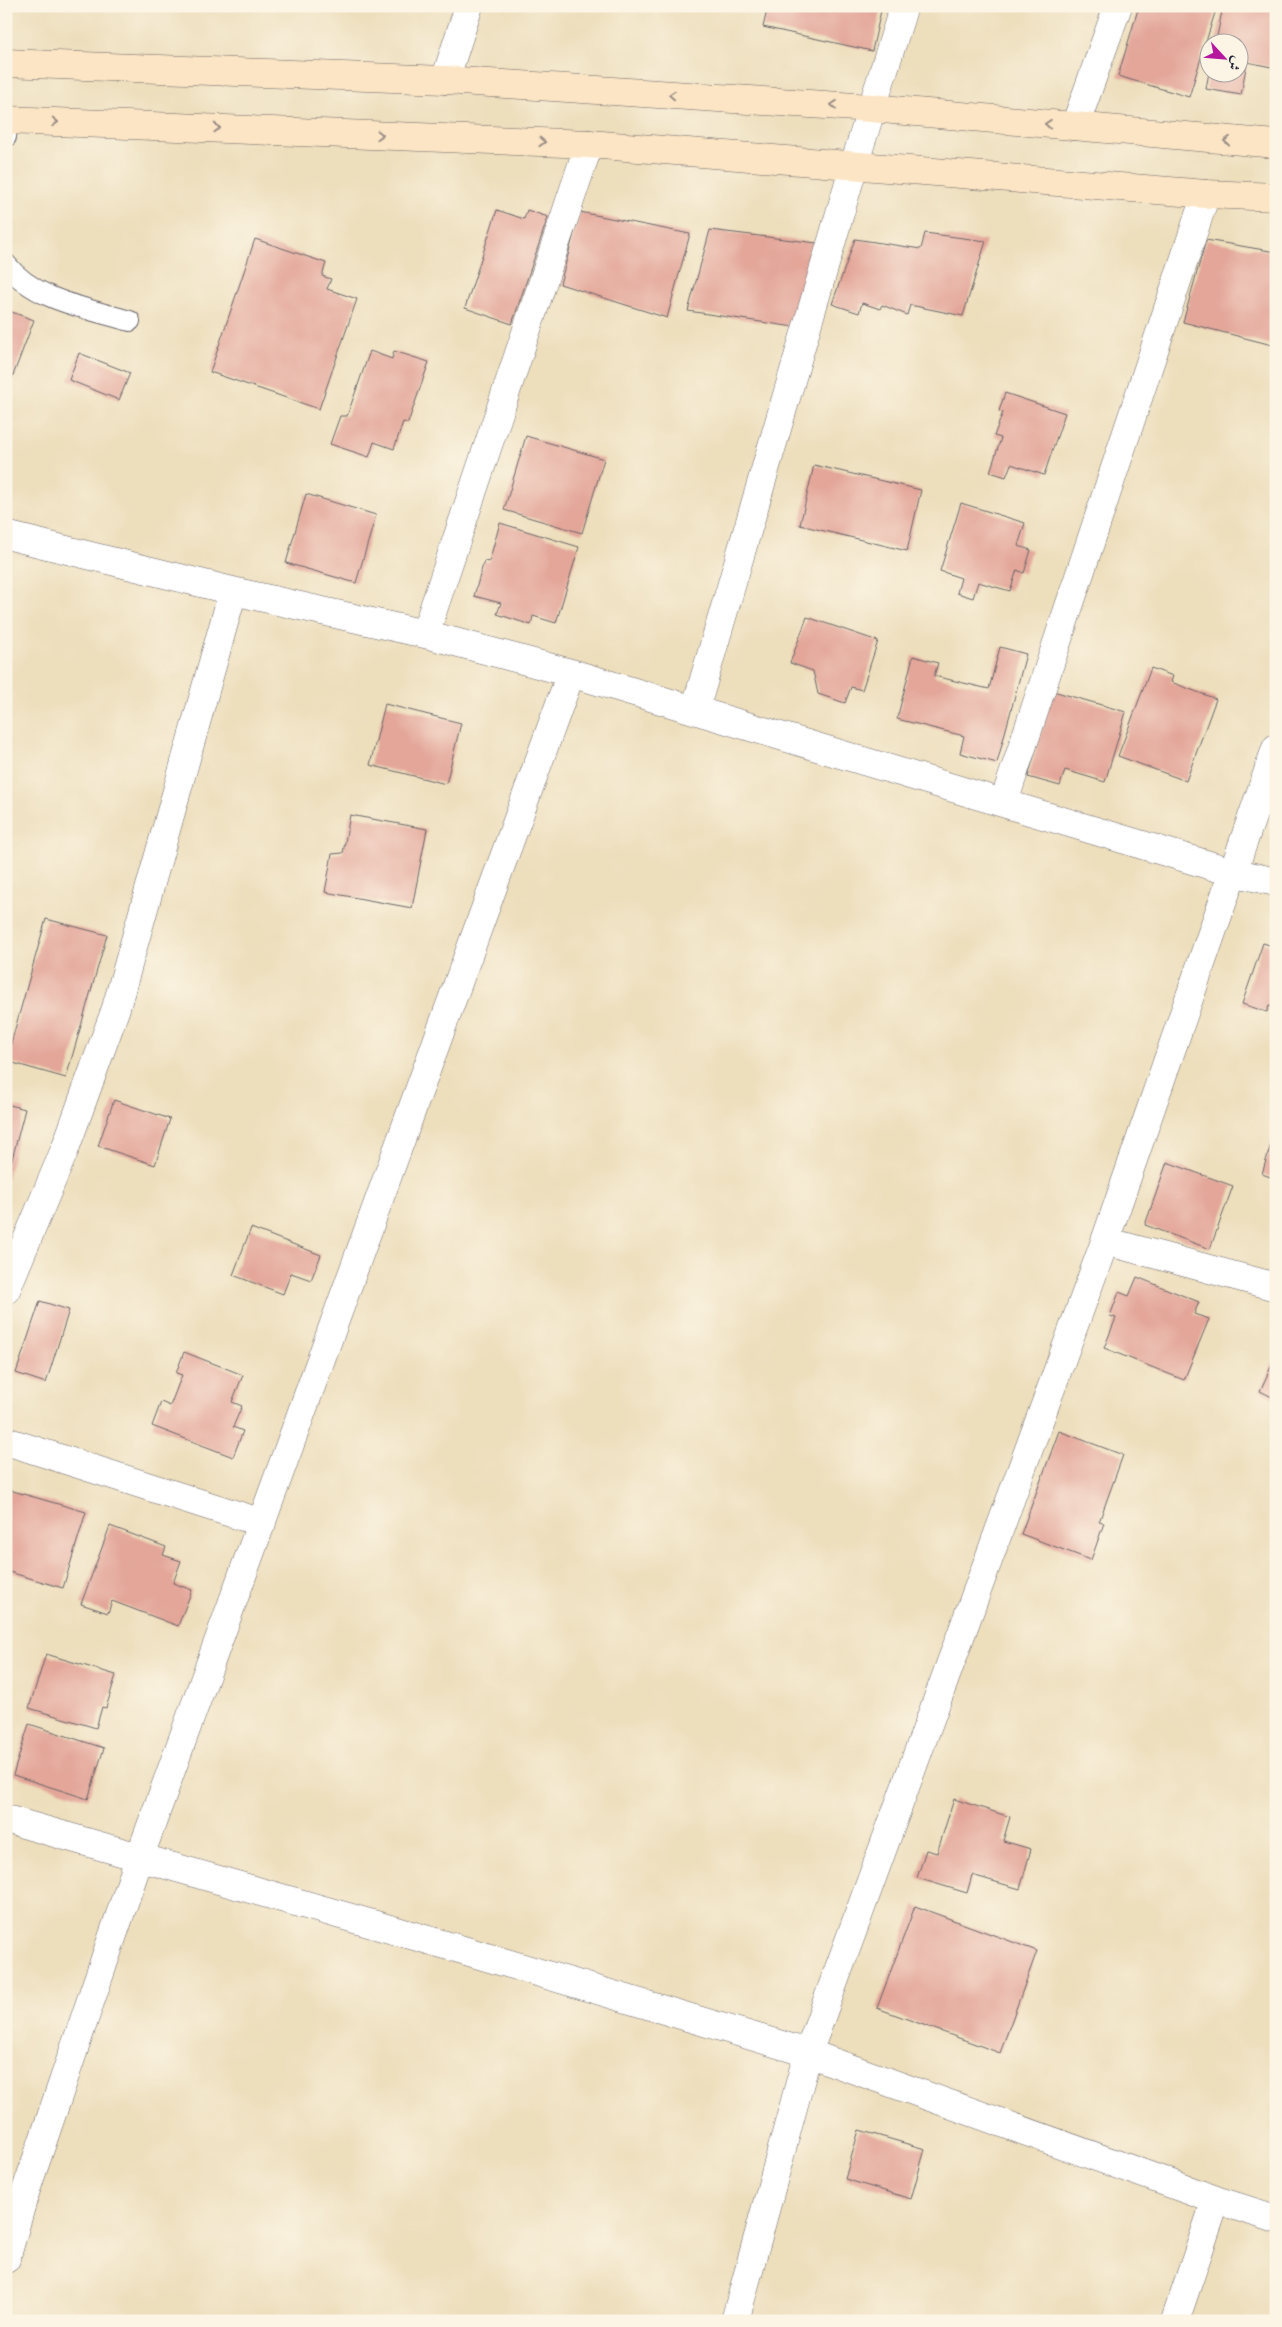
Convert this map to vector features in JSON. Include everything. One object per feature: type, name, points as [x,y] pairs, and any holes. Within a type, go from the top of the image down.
[{"type":"main road","points":[[6,63],[445,80],[871,108],[1276,144]]},
{"type":"main road","points":[[6,120],[589,144],[1206,194],[1276,197]]},
{"type":"street","points":[[445,80],[469,6]]},
{"type":"street","points":[[695,710],[854,164],[904,6]]},
{"type":"street","points":[[1075,126],[1118,6]]},
{"type":"street","points":[[425,634],[589,144]]},
{"type":"street","points":[[1004,802],[1206,194]]},
{"type":"street","points":[[6,535],[232,591],[425,634],[571,673],[1232,872],[1276,882]]},
{"type":"street","points":[[6,1290],[65,1149],[116,1008],[232,591]]},
{"type":"street","points":[[6,2259],[15,2193],[140,1856],[571,673]]},
{"type":"street","points":[[735,2321],[808,2053],[1105,1241],[1276,748]]},
{"type":"street","points":[[1105,1241],[1276,1287]]},
{"type":"street","points":[[6,1441],[262,1522]]},
{"type":"street","points":[[6,1819],[140,1856],[808,2053],[1216,2200],[1276,2219]]},
{"type":"street","points":[[1175,2321],[1216,2200]]},
{"type":"lane","points":[[6,120],[6,137]]},
{"type":"lane","points":[[6,264],[18,278],[42,294],[130,321]]},
{"type":"building","points":[[768,6],[882,6],[872,51],[763,27]]},
{"type":"building","points":[[1139,6],[1217,6],[1209,32],[1200,32],[1200,61],[1189,97],[1118,76]]},
{"type":"building","points":[[1223,6],[1276,6],[1276,68],[1250,63],[1250,32],[1218,32]]},
{"type":"building","points":[[1207,82],[1243,82],[1241,95],[1206,89]]},
{"type":"building","points":[[497,210],[524,219],[527,210],[548,217],[512,324],[465,308]]},
{"type":"building","points":[[580,212],[690,234],[667,318],[560,284]]},
{"type":"building","points":[[710,230],[817,243],[794,327],[688,311]]},
{"type":"building","points":[[925,233],[986,241],[963,316],[910,305],[907,315],[882,305],[880,309],[862,303],[859,313],[832,304],[855,239],[921,249]]},
{"type":"building","points":[[255,239],[326,263],[322,276],[331,279],[327,289],[357,299],[319,409],[210,372]]},
{"type":"building","points":[[1206,240],[1276,252],[1276,346],[1183,322]]},
{"type":"building","points":[[6,310],[34,320],[11,381],[6,379]]},
{"type":"building","points":[[370,351],[392,359],[394,351],[429,362],[408,423],[403,422],[394,449],[374,442],[369,457],[330,444],[340,416],[347,416]]},
{"type":"building","points":[[79,353],[130,373],[119,400],[69,380]]},
{"type":"building","points":[[1005,393],[1065,413],[1044,475],[1011,464],[1006,477],[990,472],[1001,438],[994,436],[1003,412],[999,411]]},
{"type":"building","points":[[526,436],[604,459],[582,533],[504,510]]},
{"type":"building","points":[[814,465],[921,490],[907,551],[800,525]]},
{"type":"building","points":[[306,494],[376,515],[356,583],[286,563]]},
{"type":"building","points":[[961,503],[1025,523],[1018,546],[1031,550],[1024,573],[1017,570],[1010,591],[978,582],[973,598],[957,593],[961,578],[940,571]]},
{"type":"building","points":[[500,523],[579,547],[556,623],[533,616],[531,625],[497,614],[501,603],[474,596],[484,561],[489,562]]},
{"type":"building","points":[[807,617],[878,641],[862,690],[851,687],[845,703],[818,694],[813,671],[790,663]]},
{"type":"building","points":[[1000,647],[1026,654],[997,763],[960,753],[964,736],[897,719],[913,656],[938,663],[934,676],[989,689]]},
{"type":"building","points":[[1151,668],[1173,676],[1171,682],[1216,699],[1186,781],[1118,756]]},
{"type":"building","points":[[1053,691],[1126,712],[1105,782],[1065,770],[1060,786],[1028,777]]},
{"type":"building","points":[[385,704],[461,723],[446,784],[370,765]]},
{"type":"building","points":[[350,815],[427,829],[412,908],[325,892],[332,854],[343,853]]},
{"type":"building","points":[[46,919],[107,935],[66,1078],[6,1061]]},
{"type":"building","points":[[1263,943],[1276,947],[1276,1008],[1269,1006],[1267,1012],[1242,1004]]},
{"type":"building","points":[[114,1100],[170,1119],[155,1165],[98,1146]]},
{"type":"building","points":[[6,1104],[25,1109],[7,1179],[6,1179]]},
{"type":"building","points":[[1276,1131],[1276,1179],[1262,1174]]},
{"type":"building","points":[[1167,1162],[1233,1186],[1210,1249],[1145,1225]]},
{"type":"building","points":[[251,1228],[321,1255],[311,1280],[291,1273],[283,1294],[233,1275]]},
{"type":"building","points":[[1137,1277],[1199,1302],[1194,1314],[1209,1319],[1184,1380],[1104,1348],[1116,1318],[1110,1316],[1119,1292],[1129,1296]]},
{"type":"building","points":[[40,1301],[69,1310],[46,1383],[16,1373]]},
{"type":"building","points":[[184,1352],[243,1375],[232,1402],[242,1406],[233,1427],[243,1431],[233,1457],[152,1426],[161,1402],[170,1406],[182,1375],[176,1373]]},
{"type":"building","points":[[1276,1356],[1276,1399],[1260,1391]]},
{"type":"building","points":[[1059,1431],[1123,1455],[1099,1522],[1104,1523],[1091,1560],[1021,1534]]},
{"type":"building","points":[[6,1489],[86,1512],[63,1588],[6,1571]]},
{"type":"building","points":[[110,1526],[166,1547],[163,1555],[181,1561],[173,1583],[192,1590],[178,1626],[112,1601],[108,1613],[81,1604]]},
{"type":"building","points":[[46,1654],[116,1675],[106,1708],[102,1707],[96,1728],[29,1708]]},
{"type":"building","points":[[29,1724],[104,1748],[88,1799],[13,1775]]},
{"type":"building","points":[[954,1799],[1010,1817],[1003,1841],[1031,1849],[1020,1889],[972,1875],[967,1893],[917,1878],[926,1850],[937,1853]]},
{"type":"building","points":[[915,1906],[1037,1951],[1000,2053],[877,2008]]},
{"type":"building","points":[[859,2130],[925,2149],[911,2199],[845,2179]]}]
